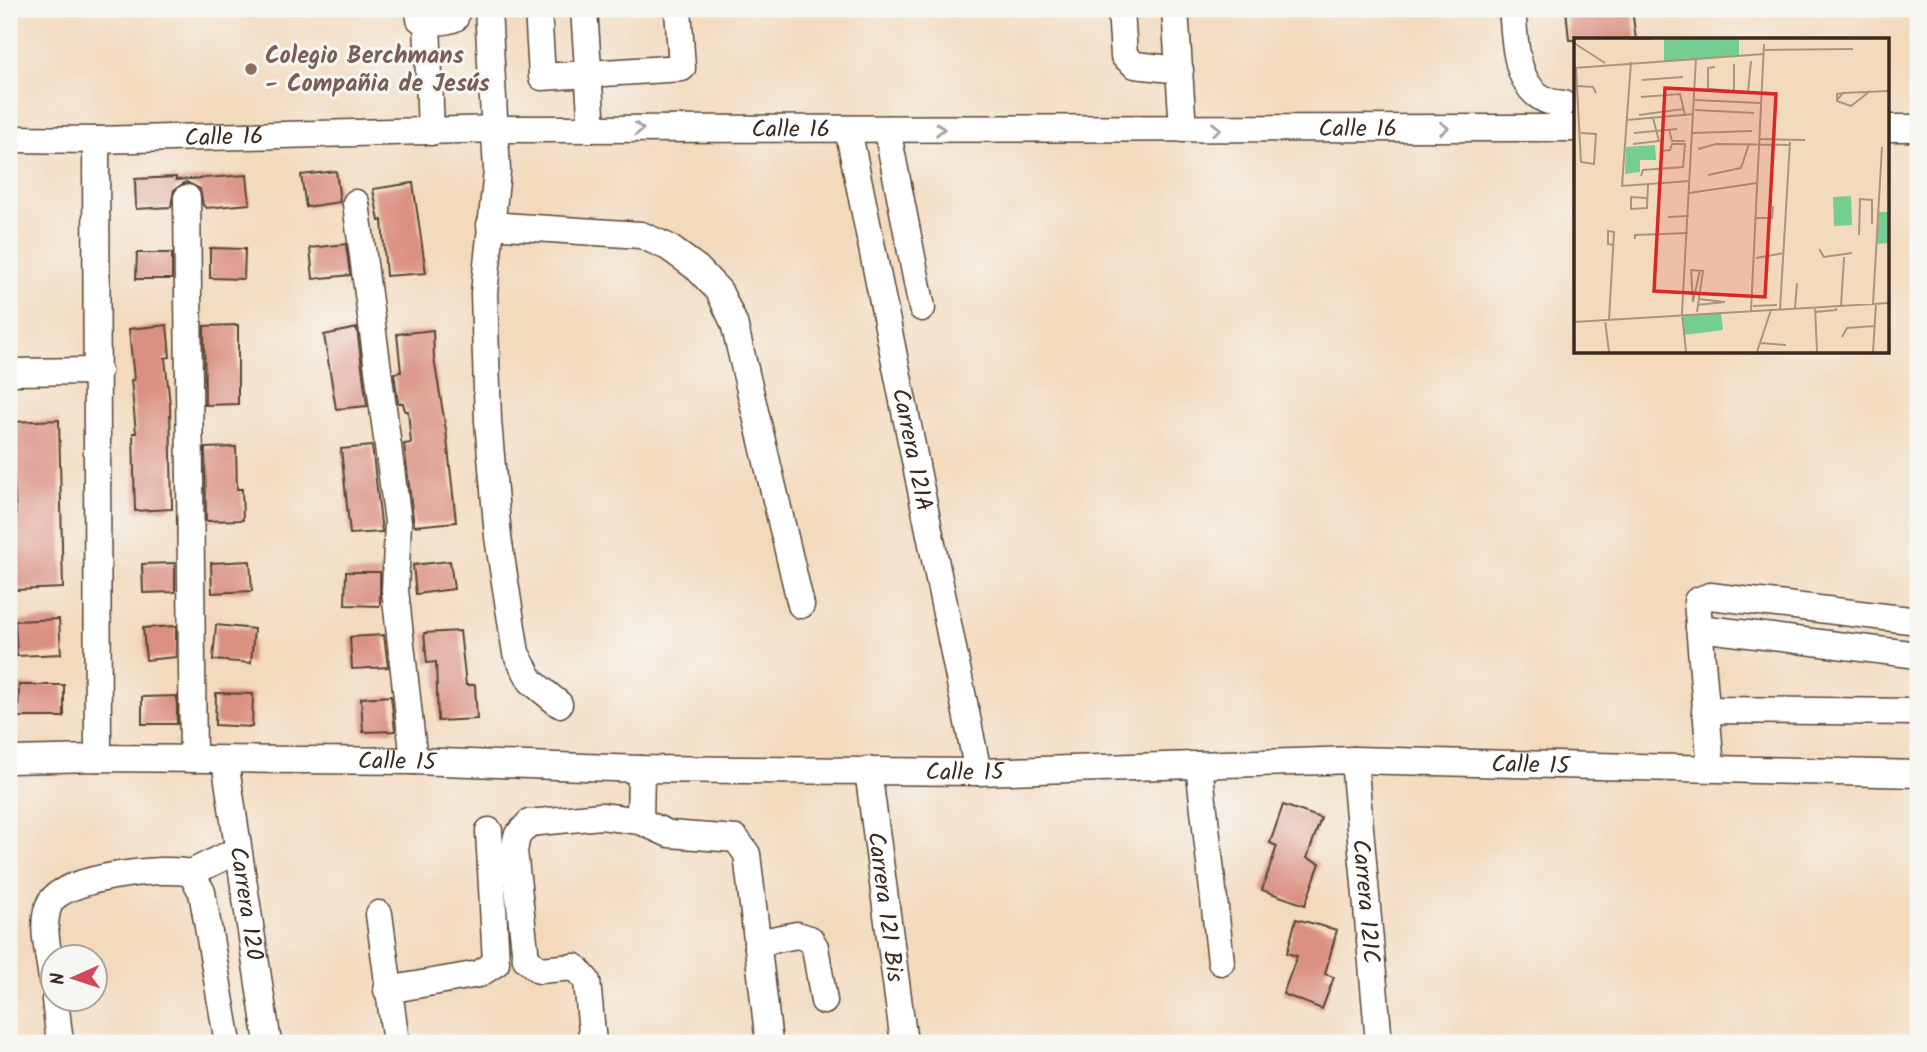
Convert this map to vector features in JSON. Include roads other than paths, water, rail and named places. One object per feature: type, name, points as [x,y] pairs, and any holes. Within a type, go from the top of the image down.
[{"type":"street","points":[[431,132],[423,15],[450,20],[455,18],[456,9]]},
{"type":"street","points":[[488,9],[497,129],[497,171],[484,293],[488,421],[498,537],[516,653],[531,681],[559,704]]},
{"type":"street","points":[[538,9],[542,77],[682,68],[678,9]]},
{"type":"street","points":[[584,9],[592,129]]},
{"type":"street","points":[[1121,9],[1124,56],[1135,65],[1180,70]]},
{"type":"street","points":[[1175,9],[1183,129]]},
{"type":"street","points":[[1512,9],[1520,68],[1529,89],[1539,99],[1563,104]]},
{"type":"street","name":"Calle 16","points":[[9,138],[96,140],[497,129],[1574,128]]},
{"type":"street","points":[[1888,128],[1918,128]]},
{"type":"street","name":"Carrera 121A","points":[[848,129],[978,772]]},
{"type":"street","points":[[887,129],[922,308]]},
{"type":"street","points":[[96,140],[98,758]]},
{"type":"street","points":[[187,198],[193,759]]},
{"type":"street","points":[[356,203],[398,522],[395,590],[414,761]]},
{"type":"street","points":[[490,225],[641,235],[668,247],[697,268],[719,291],[734,323],[801,605]]},
{"type":"street","points":[[9,372],[98,372]]},
{"type":"street","points":[[1711,768],[1698,601],[1710,596],[1918,621]]},
{"type":"street","points":[[1699,628],[1918,655]]},
{"type":"street","points":[[1705,710],[1918,712]]},
{"type":"street","name":"Calle 15","points":[[9,760],[98,758],[414,761],[641,769],[978,772],[1354,760],[1918,774]]},
{"type":"street","name":"Carrera 121C","points":[[1354,760],[1380,1043]]},
{"type":"street","name":"Carrera 120","points":[[225,761],[268,1043]]},
{"type":"street","points":[[1199,765],[1220,962]]},
{"type":"street","points":[[640,821],[641,769]]},
{"type":"street","name":"Carrera 121 Bis","points":[[868,770],[904,1043]]},
{"type":"street","points":[[593,1043],[587,981],[582,973],[576,967],[539,970],[526,959],[514,851],[517,836],[529,823],[601,816],[640,821],[669,834],[736,839],[747,854],[769,1043]]},
{"type":"street","points":[[387,990],[479,974],[496,962],[489,831]]},
{"type":"street","points":[[48,944],[46,923],[49,904],[59,890],[85,883],[166,870],[191,873],[239,850]]},
{"type":"street","points":[[191,873],[202,892],[228,1043]]},
{"type":"street","points":[[379,914],[396,1043]]},
{"type":"street","points":[[757,943],[797,936],[810,939],[815,947],[824,1001]]},
{"type":"street","points":[[57,1014],[60,1043]]},
{"type":"place","name":"Colegio Berchmans - Compañia de Jesús","points":[[251,69]]}]
